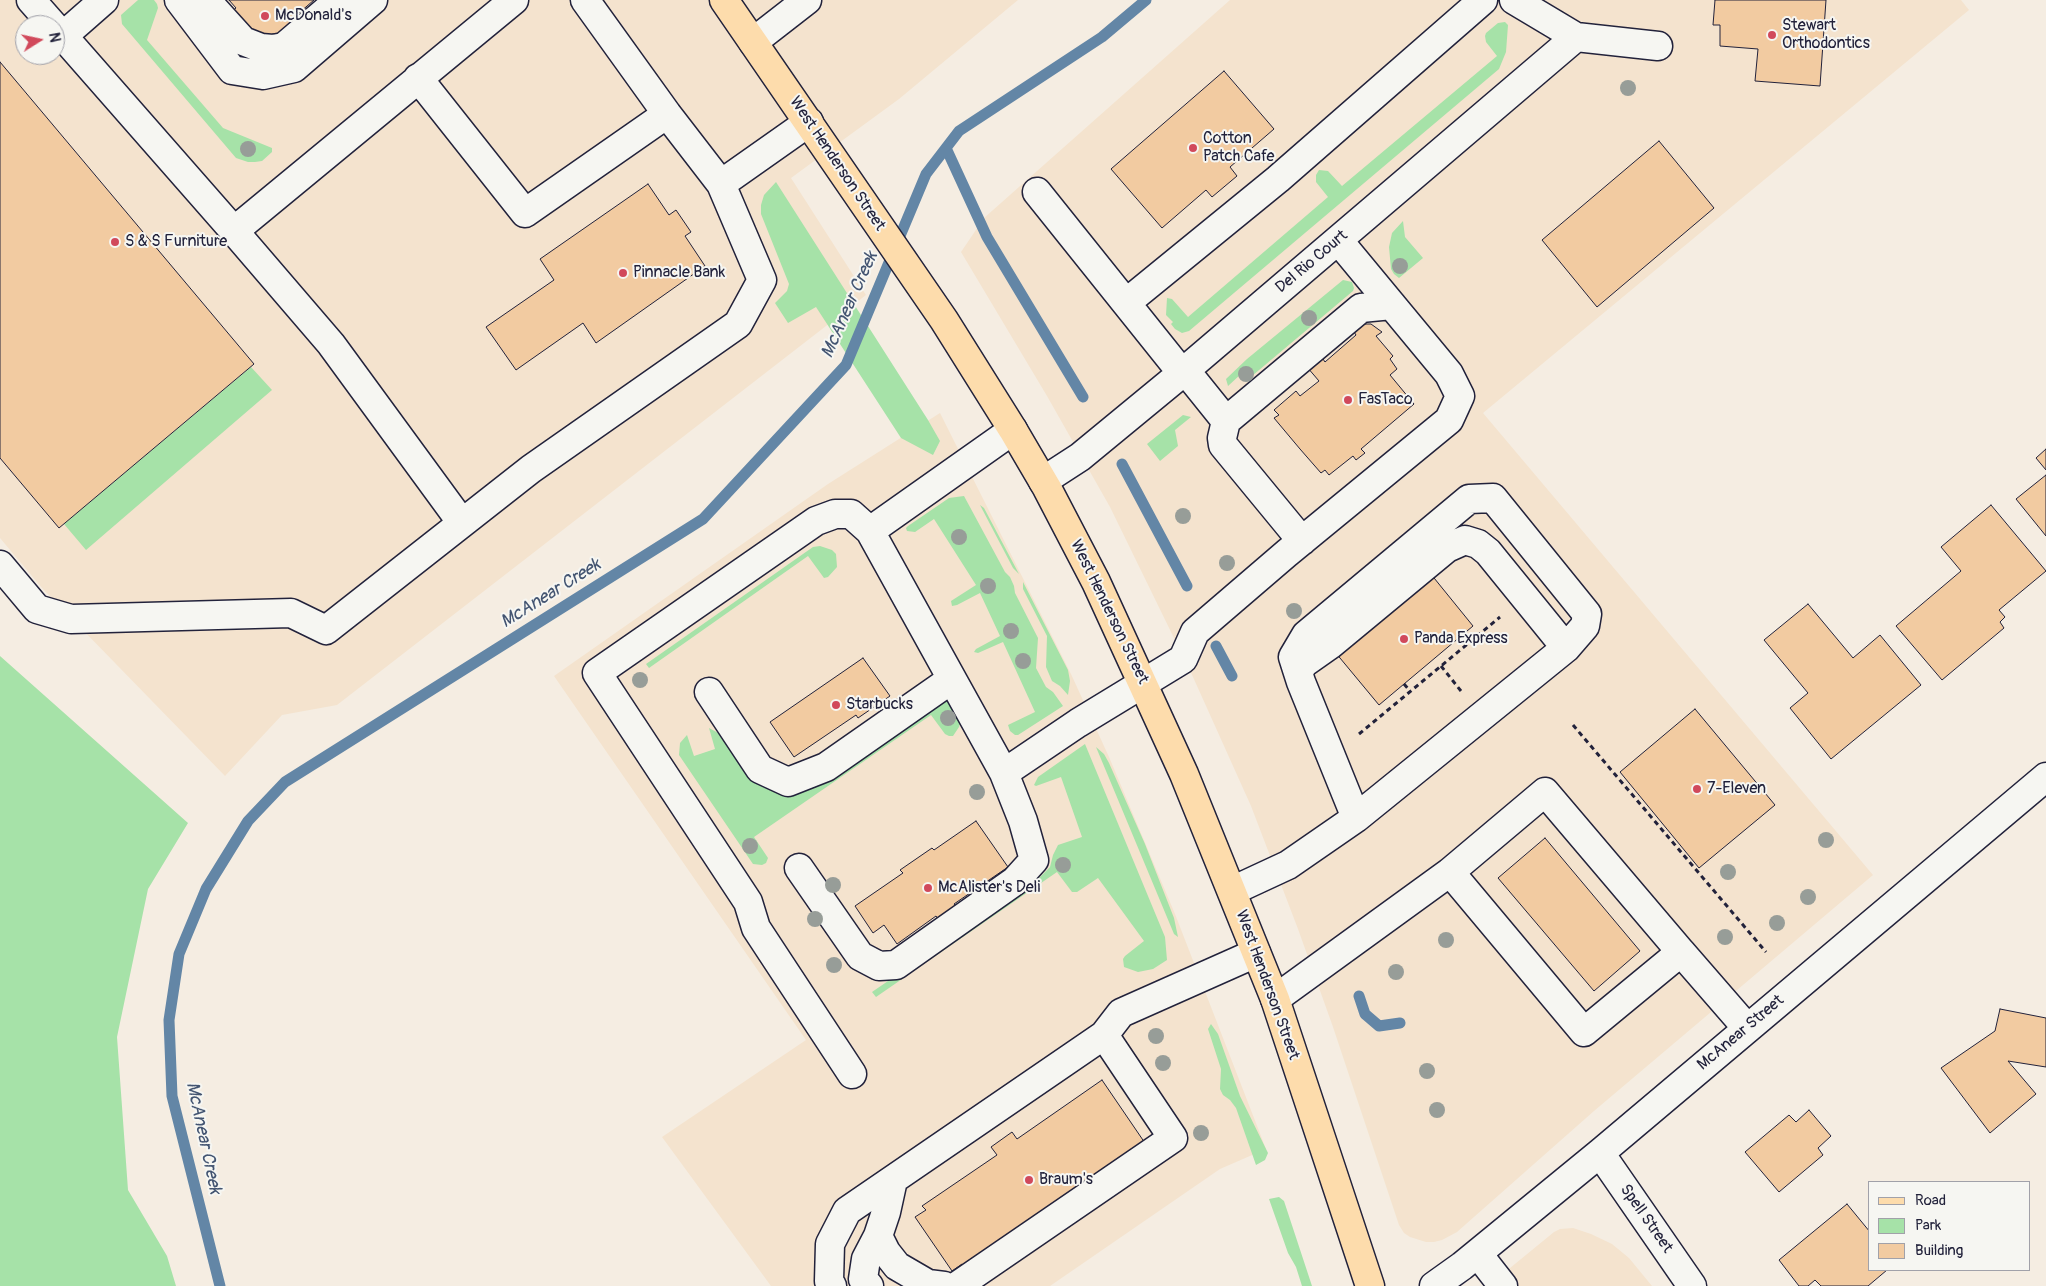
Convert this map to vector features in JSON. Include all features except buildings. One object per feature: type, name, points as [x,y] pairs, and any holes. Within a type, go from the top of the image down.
[{"type":"main road","name":"West Henderson Street","points":[[724,0],[944,320],[1043,481],[1096,582],[1144,682],[1184,774],[1275,999],[1370,1286]]},
{"type":"street","points":[[31,0],[44,15]]},
{"type":"street","points":[[65,25],[104,0]]},
{"type":"street","points":[[179,0],[232,70],[262,75],[294,68],[373,0]]},
{"type":"street","points":[[206,0],[243,41],[256,47],[273,49],[284,47],[339,0]]},
{"type":"street","points":[[234,231],[514,0]]},
{"type":"street","points":[[6,572],[37,609],[71,619],[291,613],[326,630],[531,469],[738,324],[762,280],[721,184],[667,114],[585,0]]},
{"type":"street","points":[[754,42],[808,0]]},
{"type":"street","points":[[1126,303],[1278,179],[1483,0]]},
{"type":"street","points":[[1514,0],[1576,37],[1658,46]]},
{"type":"street","name":"Del Rio Court","points":[[1043,481],[1080,457],[1184,371],[1576,37]]},
{"type":"street","points":[[65,39],[331,344],[462,523]]},
{"type":"street","points":[[418,78],[525,213],[667,114]]},
{"type":"street","points":[[721,184],[812,127]]},
{"type":"street","points":[[1037,192],[1126,303],[1226,421]]},
{"type":"street","points":[[1004,774],[1078,723],[1183,658],[1195,632],[1449,420],[1460,396],[1449,374],[1338,240]]},
{"type":"street","points":[[1302,542],[1223,445],[1222,438],[1226,421],[1361,308],[1392,305]]},
{"type":"street","points":[[870,531],[1013,430]]},
{"type":"street","points":[[1232,891],[1288,865],[1356,818],[1566,648],[1585,626],[1587,614],[1493,498],[1469,499],[1306,635],[1293,657],[1356,818]]},
{"type":"street","points":[[799,868],[860,956],[879,966],[896,965],[1015,881],[1034,860],[1023,821],[1004,774],[870,531],[851,514],[835,514],[816,521],[597,673],[748,902],[756,928],[852,1074]]},
{"type":"street","points":[[1298,672],[1304,663],[1332,644],[1447,548],[1464,540],[1478,544],[1488,552],[1566,648]]},
{"type":"street","points":[[709,692],[760,769],[788,782],[826,766],[952,679]]},
{"type":"street","name":"McAnear Street","points":[[1434,1286],[1478,1254],[1600,1153],[2046,777]]},
{"type":"street","points":[[1275,999],[1450,872],[1545,792],[1746,1028]]},
{"type":"street","points":[[1450,872],[1584,1032],[1681,952]]},
{"type":"street","points":[[832,1286],[829,1281],[830,1244],[847,1211],[1104,1035],[1121,1013],[1256,953]]},
{"type":"street","points":[[990,1286],[1184,1153],[1104,1035]]},
{"type":"street","points":[[957,1286],[1173,1138]]},
{"type":"street","name":"Spell Street","points":[[1600,1153],[1692,1286]]},
{"type":"street","points":[[869,1286],[863,1279],[866,1260],[878,1236],[886,1212],[893,1180]]},
{"type":"street","points":[[878,1236],[886,1252],[897,1266],[928,1284],[944,1286]]},
{"type":"street","points":[[1478,1254],[1503,1286]]},
{"type":"path","points":[[1352,740],[1524,596]]},
{"type":"path","points":[[1404,684],[1410,691]]},
{"type":"path","points":[[1574,725],[1766,952]]},
{"type":"shaded area","points":[[0,0],[1018,0],[899,99],[791,178],[866,295],[337,705],[282,715],[225,776],[42,588],[0,538]]},
{"type":"shaded area","points":[[1230,0],[1961,0],[1969,10],[1483,413],[1873,875],[1594,1111],[1457,1232],[1434,1242],[1426,1242],[1410,1237],[1404,1233],[1399,1225],[1298,929],[1251,806],[1193,677],[1110,507],[1047,396],[961,252],[984,218]]},
{"type":"shaded area","points":[[940,413],[1071,674],[1109,757],[1175,914],[1266,1149],[1220,1169],[1050,1286],[771,1286],[662,1137],[806,1040],[554,676],[828,484]]},
{"type":"shaded area","points":[[1573,1228],[1612,1244],[1629,1258],[1652,1286],[1488,1286],[1554,1232],[1560,1229]]},
{"type":"green space","points":[[138,0],[154,0],[158,8],[147,40],[223,128],[272,148],[272,152],[262,161],[248,162],[236,158],[122,24],[121,15]]},
{"type":"green space","points":[[1505,22],[1508,25],[1506,52],[1499,69],[1189,331],[1182,333],[1175,329],[1171,324],[1173,322],[1166,315],[1167,298],[1172,299],[1188,317],[1328,197],[1316,182],[1316,175],[1319,170],[1328,171],[1342,186],[1497,56],[1486,42],[1485,36],[1498,23]]},
{"type":"green space","points":[[776,182],[928,420],[940,441],[933,455],[901,438],[816,307],[788,323],[775,303],[787,291],[789,284],[761,214],[761,205],[764,195]]},
{"type":"green space","points":[[1403,221],[1405,237],[1423,258],[1399,278],[1391,269],[1389,247],[1392,233]]},
{"type":"green space","points":[[1343,280],[1352,282],[1353,291],[1246,381],[1241,374],[1228,386],[1226,379],[1247,359]]},
{"type":"green space","points":[[251,367],[272,390],[86,550],[64,524]]},
{"type":"green space","points":[[1183,415],[1191,417],[1175,430],[1178,446],[1160,461],[1147,444]]},
{"type":"green space","points":[[964,496],[1005,572],[1010,577],[1015,593],[1038,638],[1036,668],[1046,687],[1053,692],[1063,706],[1018,735],[1010,731],[1008,725],[1035,712],[1003,642],[978,653],[974,652],[976,649],[1000,636],[980,593],[952,606],[951,601],[976,585],[934,519],[915,532],[907,531],[906,528],[949,498]]},
{"type":"green space","points":[[980,505],[984,508],[1019,574],[1013,568]]},
{"type":"green space","points":[[820,546],[832,550],[836,554],[837,567],[828,577],[824,578],[808,556],[649,668],[646,664],[813,547]]},
{"type":"green space","points":[[1023,582],[1068,670],[1070,681],[1068,695],[1060,686],[1052,681],[1046,667],[1047,636],[1023,589]]},
{"type":"green space","points":[[0,656],[188,823],[148,889],[117,1037],[128,1190],[167,1256],[176,1286],[0,1286]]},
{"type":"green space","points":[[947,698],[961,720],[953,736],[945,734],[931,715],[754,837],[768,858],[766,863],[762,865],[753,864],[679,755],[680,743],[687,735],[694,756],[715,749],[709,728],[722,735],[761,785],[776,793],[799,794],[821,783]]},
{"type":"green space","points":[[1085,744],[1165,937],[1167,960],[1153,969],[1138,972],[1124,967],[1123,959],[1125,956],[1144,941],[1098,878],[1077,892],[1072,892],[1057,872],[876,997],[872,992],[1040,877],[1050,867],[1058,845],[1082,837],[1061,777],[1036,786],[1034,785],[1038,777]]},
{"type":"green space","points":[[1096,747],[1104,754],[1109,763],[1145,844],[1174,918],[1178,937],[1174,934]]},
{"type":"green space","points":[[1211,1024],[1218,1034],[1240,1096],[1268,1153],[1265,1160],[1256,1165],[1236,1108],[1223,1095],[1220,1089],[1221,1069],[1208,1029]]},
{"type":"green space","points":[[1279,1197],[1284,1201],[1312,1286],[1302,1286],[1296,1267],[1288,1253],[1269,1199]]},
{"type":"waterway","name":"McAnear Creek","points":[[220,1286],[172,1096],[169,1020],[179,954],[206,889],[248,821],[285,782],[703,519],[846,365],[926,174],[959,131],[1102,37],[1146,0]]},
{"type":"waterway","points":[[946,148],[987,237],[1083,397]]},
{"type":"waterway","points":[[1122,464],[1187,586]]},
{"type":"waterway","points":[[1216,646],[1232,676]]},
{"type":"waterway","points":[[1359,996],[1365,1014],[1379,1026],[1400,1023]]},
{"type":"place","name":"McDonald's","points":[[265,16]]},
{"type":"place","name":"Stewart Orthodontics","points":[[1772,35]]},
{"type":"place","name":"Cotton Patch Cafe","points":[[1193,148]]},
{"type":"place","name":"S & S Furniture","points":[[115,242]]},
{"type":"place","name":"Pinnacle Bank","points":[[623,273]]},
{"type":"place","name":"FasTaco","points":[[1348,400]]},
{"type":"place","name":"Panda Express","points":[[1404,639]]},
{"type":"place","name":"Starbucks","points":[[836,705]]},
{"type":"place","name":"7-Eleven","points":[[1697,789]]},
{"type":"place","name":"McAlister's Deli","points":[[928,888]]},
{"type":"place","name":"Braum's","points":[[1029,1180]]}]
